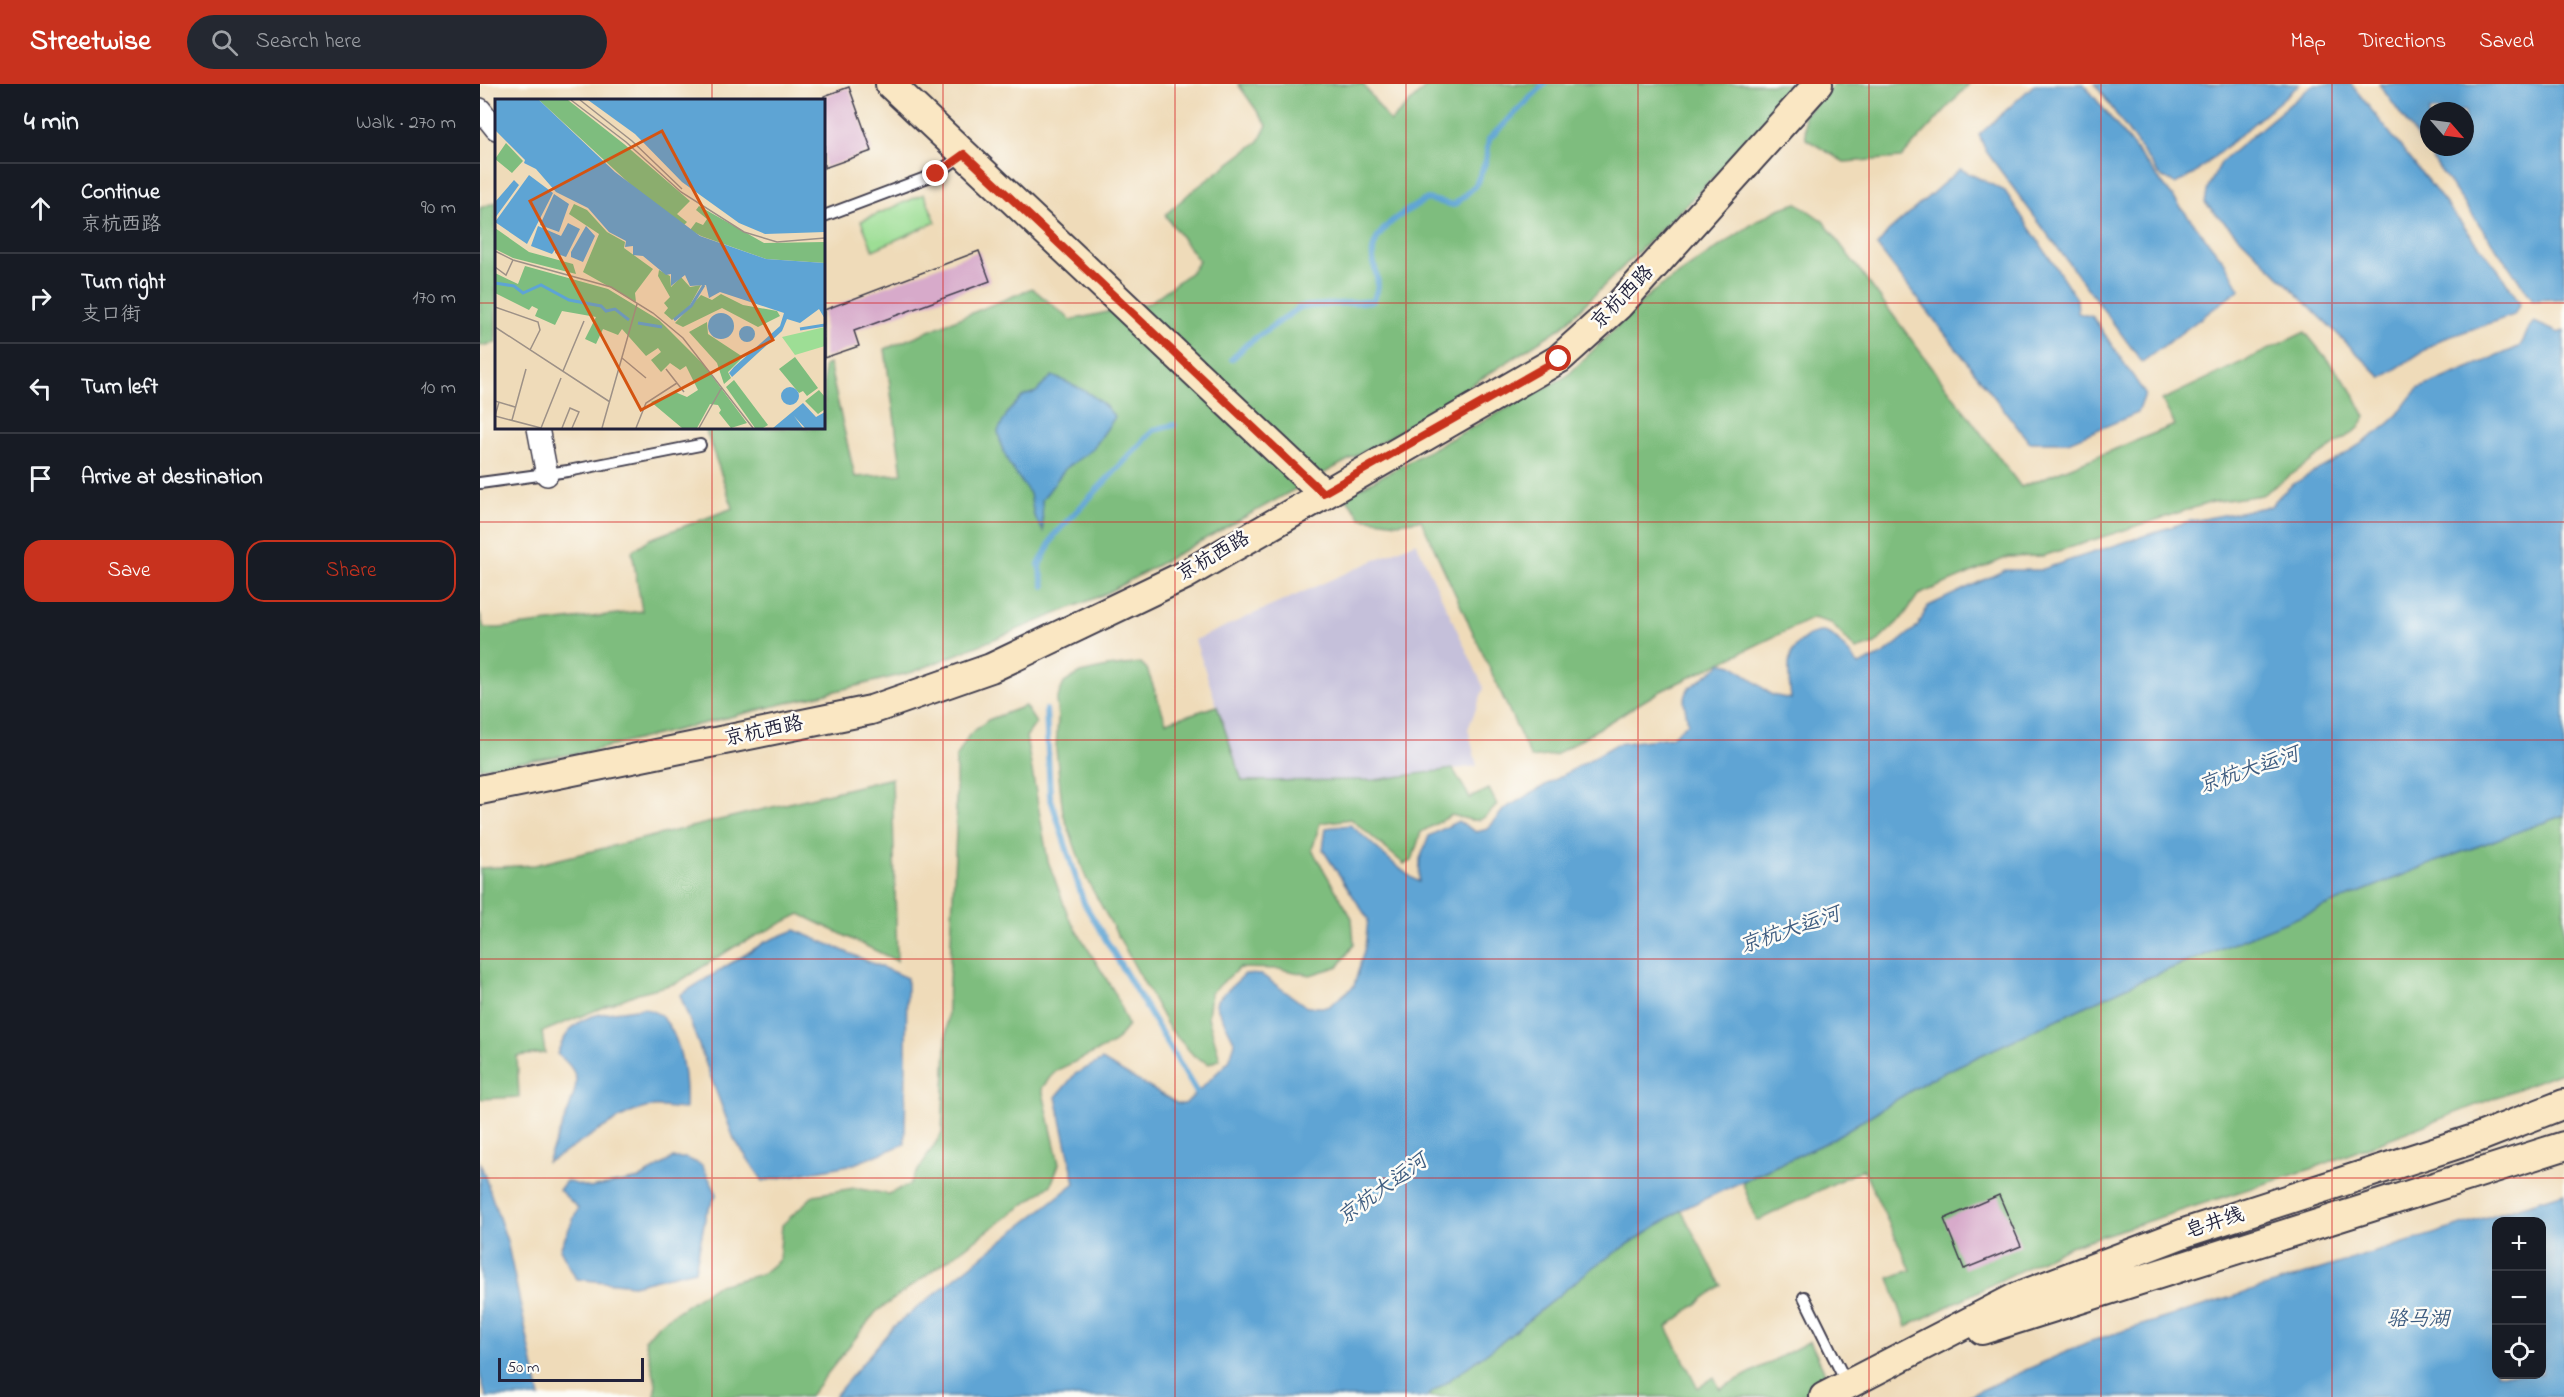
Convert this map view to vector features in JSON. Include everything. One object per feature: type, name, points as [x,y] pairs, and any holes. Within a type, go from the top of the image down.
[{"type":"street","points":[[890,84],[1323,493]]},
{"type":"street","name":"京杭西路","points":[[480,790],[871,710],[980,672],[1185,575],[1323,493],[1559,359],[1619,305],[1818,84]]},
{"type":"street","points":[[480,109],[495,128]]},
{"type":"street","points":[[538,429],[547,475]]},
{"type":"street","name":"皂井线","points":[[1835,1390],[2017,1297],[2187,1232],[2477,1138],[2564,1104]]},
{"type":"street","name":"皂井线","points":[[1876,1368],[1996,1325],[2564,1146]]},
{"type":"lane","points":[[825,216],[936,174],[964,154]]},
{"type":"lane","points":[[480,483],[547,475],[700,445]]},
{"type":"lane","points":[[1804,1297],[1835,1390]]},
{"type":"shaded area","points":[[1416,542],[1484,688],[1468,729],[1477,766],[1374,780],[1242,781],[1195,640]]},
{"type":"green space","points":[[1238,84],[1363,84],[1390,122],[1429,84],[1799,84],[1704,187],[1562,327],[1390,437],[1105,594],[913,672],[587,752],[480,768],[480,614],[484,628],[499,628],[642,611],[632,551],[650,539],[733,508],[705,429],[825,429],[825,366],[829,364],[855,477],[902,474],[885,349],[1032,288],[1071,320],[1149,303],[1191,272],[1199,261],[1165,215],[1191,192],[1259,141],[1267,125]]},
{"type":"green space","points":[[1834,84],[1969,84],[1901,158],[1844,162],[1806,139],[1804,115]]},
{"type":"green space","points":[[924,194],[936,222],[873,250],[861,221]]},
{"type":"green space","points":[[495,202],[495,343],[480,346],[480,208]]},
{"type":"green space","points":[[1797,203],[1823,221],[2021,487],[2175,425],[2162,400],[2305,332],[2351,389],[2365,417],[2359,428],[2262,495],[2212,502],[2043,556],[2008,557],[1918,595],[1903,617],[1875,644],[1856,650],[1831,623],[1813,618],[1657,693],[1555,755],[1531,758],[1421,520],[1397,523],[1361,518],[1345,496],[1567,376],[1651,293],[1757,221],[1781,208]]},
{"type":"green space","points":[[1141,663],[1147,669],[1166,722],[1217,706],[1242,781],[1374,780],[1453,769],[1470,798],[1489,789],[1497,805],[1482,819],[1473,820],[1452,815],[1421,832],[1412,861],[1404,864],[1351,819],[1320,823],[1312,850],[1352,918],[1354,944],[1339,966],[1310,975],[1280,969],[1239,968],[1211,993],[1208,1017],[1220,1059],[1209,1064],[1194,1056],[1169,1028],[1086,878],[1063,813],[1056,749],[1058,718],[1056,701],[1064,683],[1080,673]]},
{"type":"green space","points":[[1025,706],[1036,723],[1026,737],[1048,861],[1069,918],[1115,993],[1128,1026],[1113,1044],[1055,1071],[1042,1088],[1059,1164],[1051,1185],[876,1312],[809,1397],[655,1397],[656,1383],[645,1340],[659,1324],[715,1286],[762,1274],[779,1260],[782,1225],[814,1195],[854,1188],[888,1194],[909,1185],[942,1133],[956,832],[956,758],[969,735],[988,720]]},
{"type":"green space","points":[[892,778],[897,961],[800,914],[734,947],[677,983],[638,993],[542,1032],[545,1053],[517,1056],[519,1097],[480,1099],[480,868],[535,865]]},
{"type":"green space","points":[[2564,815],[2564,1071],[2311,1169],[2070,1246],[1906,1327],[1889,1278],[1911,1270],[1863,1169],[1757,1221],[1742,1182],[1829,1141],[1929,1079],[2135,983],[2440,860]]},
{"type":"green space","points":[[1681,1210],[1721,1285],[1667,1327],[1698,1388],[1714,1377],[1720,1389],[1810,1341],[1829,1381],[1800,1397],[1426,1397],[1503,1341],[1593,1267]]},
{"type":"water","points":[[2035,84],[2084,84],[2225,263],[2240,289],[2142,362],[1986,151],[1979,135]]},
{"type":"water","points":[[2095,84],[2300,84],[2194,174],[2175,184],[2159,175]]},
{"type":"water","points":[[2314,84],[2351,84],[2500,272],[2520,303],[2514,315],[2440,340],[2382,378],[2205,203],[2208,187],[2222,161]]},
{"type":"water","points":[[2379,84],[2564,84],[2564,299],[2533,300],[2430,156],[2474,156],[2474,102],[2420,102],[2420,142]]},
{"type":"water","points":[[1960,169],[2005,191],[2077,299],[2078,313],[2093,317],[2145,394],[2138,413],[2068,442],[2029,442],[1877,246],[1888,232]]},
{"type":"water","name":"京杭大运河","points":[[2534,322],[2559,333],[2564,330],[2564,815],[2440,860],[2135,983],[1930,1079],[1829,1141],[1681,1210],[1593,1267],[1503,1341],[1426,1397],[834,1397],[893,1327],[1075,1183],[1056,1097],[1075,1074],[1102,1060],[1178,1104],[1185,1104],[1229,1061],[1235,1043],[1216,1005],[1217,1000],[1245,974],[1262,975],[1307,1007],[1328,1007],[1354,986],[1365,947],[1368,919],[1323,850],[1326,828],[1350,825],[1419,882],[1420,859],[1429,836],[1458,821],[1476,832],[1488,829],[1504,809],[1617,744],[1671,737],[1688,723],[1684,701],[1688,689],[1723,663],[1733,665],[1772,695],[1791,699],[1789,664],[1791,656],[1800,642],[1810,635],[1822,632],[1830,634],[1859,665],[1884,654],[1918,626],[1928,606],[2005,570],[2040,570],[2186,522],[2271,506],[2279,496],[2298,481],[2340,458],[2382,429],[2398,414],[2418,389],[2519,347]]},
{"type":"water","points":[[1052,376],[1094,397],[1115,417],[1093,449],[1065,469],[1042,500],[1043,531],[1034,516],[1030,494],[1009,464],[998,431],[1008,412],[1023,396],[1036,392]]},
{"type":"water","points":[[795,930],[907,978],[905,1144],[854,1164],[763,1181],[734,1139],[680,995],[765,942]]},
{"type":"water","points":[[643,1008],[660,1015],[674,1035],[684,1072],[685,1109],[656,1107],[640,1109],[613,1122],[547,1162],[575,1088],[574,1073],[557,1054],[564,1039],[571,1029],[591,1017]]},
{"type":"water","points":[[673,1158],[686,1158],[702,1165],[717,1194],[706,1214],[695,1270],[633,1285],[576,1279],[560,1249],[578,1208],[559,1190],[566,1181],[590,1188],[639,1179]]},
{"type":"water","points":[[480,1162],[507,1241],[540,1397],[486,1397],[480,1375]]},
{"type":"water","name":"骆马湖","points":[[2564,1193],[2564,1397],[1966,1397],[2088,1342]]},
{"type":"building","points":[[849,87],[872,151],[825,168],[824,96]]},
{"type":"building","points":[[979,251],[990,281],[854,331],[859,346],[825,358],[825,310]]},
{"type":"building","points":[[1999,1195],[2021,1246],[1964,1269],[1944,1219]]},
{"type":"waterway","points":[[1232,359],[1246,345],[1300,307],[1373,301],[1378,284],[1373,249],[1383,230],[1427,199],[1454,205],[1476,185],[1486,161],[1489,139],[1544,84]]},
{"type":"waterway","points":[[1044,586],[1039,565],[1055,534],[1154,430],[1174,425]]},
{"type":"waterway","points":[[1046,710],[1050,796],[1084,903],[1200,1098]]},
{"type":"route","points":[[936,174],[964,154],[1323,493],[1559,359]]}]
